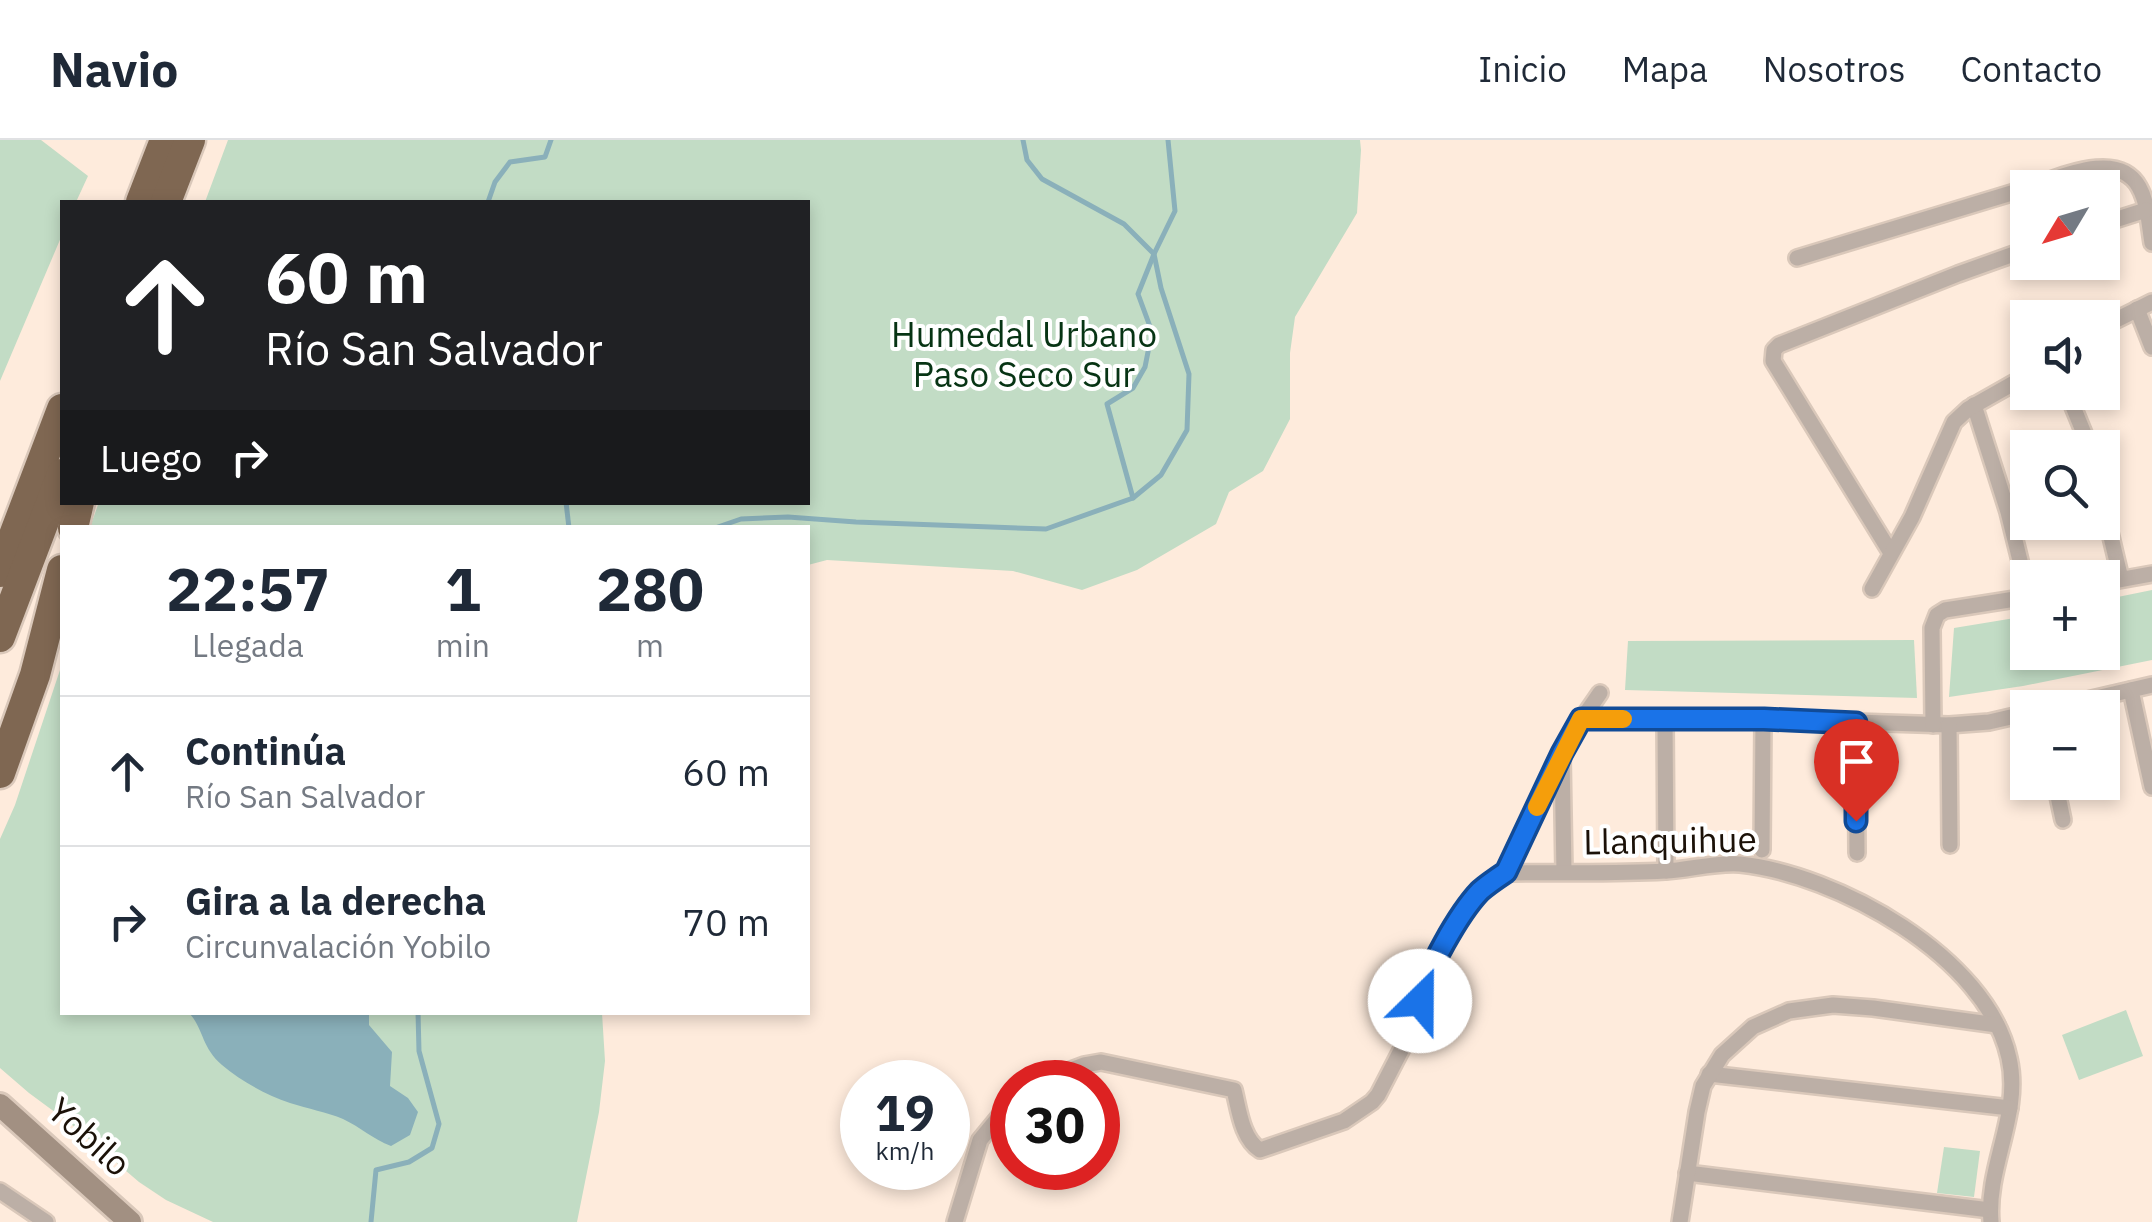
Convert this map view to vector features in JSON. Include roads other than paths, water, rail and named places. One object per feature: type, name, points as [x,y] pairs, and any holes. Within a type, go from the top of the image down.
[{"type":"highway","points":[[142,200],[165,140]]},
{"type":"highway","points":[[167,200],[190,140]]},
{"type":"highway","points":[[0,516],[60,402]]},
{"type":"highway","points":[[0,572],[60,414]]},
{"type":"highway","points":[[0,637],[60,479]]},
{"type":"highway","points":[[0,773],[35,675],[60,578]]},
{"type":"main road","name":"Yobilo","points":[[0,1105],[130,1222]]},
{"type":"street","points":[[2083,170],[2118,170]]},
{"type":"street","points":[[2120,171],[2135,182],[2142,194],[2152,242]]},
{"type":"street","points":[[1797,258],[2010,193]]},
{"type":"street","points":[[2120,218],[2146,210]]},
{"type":"street","points":[[1891,553],[1773,361],[1774,350],[2010,256]]},
{"type":"street","points":[[2120,319],[2144,306],[2152,347]]},
{"type":"street","points":[[1872,589],[1912,517],[1948,433],[1962,414],[2010,385]]},
{"type":"street","points":[[1974,405],[2020,560]]},
{"type":"street","points":[[2112,540],[2122,579],[2152,574]]},
{"type":"street","points":[[1950,845],[1934,619],[1946,610],[2010,598]]},
{"type":"street","points":[[2120,693],[2152,685]]},
{"type":"street","points":[[2131,690],[2152,787]]},
{"type":"street","points":[[1120,1066],[1234,1090],[1247,1136],[1251,1145],[1260,1150],[1344,1121],[1372,1102],[1408,1034],[1423,985],[1459,920],[1478,894],[1506,872],[1562,753],[1600,693]]},
{"type":"street","points":[[1581,719],[1764,719],[1941,726],[2010,717]]},
{"type":"street","points":[[1665,719],[1666,871]]},
{"type":"street","points":[[1762,850],[1764,719]]},
{"type":"street","points":[[1856,723],[1857,854]]},
{"type":"street","points":[[1562,753],[1564,872]]},
{"type":"street","points":[[2059,800],[2064,820]]},
{"type":"street","name":"Llanquihue","points":[[1506,872],[1757,866],[1800,877],[1889,917],[1940,955],[1968,985],[2005,1043],[2012,1093],[1994,1179],[1991,1216]]},
{"type":"street","points":[[1680,1222],[1699,1100],[1709,1074],[1732,1044],[1753,1027],[1802,1008],[1850,1006],[1997,1025]]},
{"type":"street","points":[[1709,1074],[2010,1108]]},
{"type":"street","points":[[955,1222],[980,1140],[990,1128]]},
{"type":"street","points":[[1687,1174],[1991,1216]]},
{"type":"street","points":[[0,1191],[46,1222]]},
{"type":"water","points":[[190,1015],[369,1015],[369,1025],[392,1052],[390,1086],[408,1098],[418,1112],[410,1135],[391,1146],[343,1119],[254,1087],[215,1058]]},
{"type":"waterway","points":[[489,200],[495,182],[510,162],[545,157],[551,140]]},
{"type":"waterway","points":[[724,525],[741,519],[788,517],[1046,529],[1133,498],[1161,475],[1187,430],[1189,374],[1154,254],[1124,224],[1042,179],[1027,160],[1023,140]]},
{"type":"waterway","points":[[1133,498],[1107,404],[1133,388],[1145,367],[1152,332],[1138,294],[1175,211],[1168,140]]},
{"type":"waterway","points":[[566,505],[569,525]]},
{"type":"waterway","points":[[371,1222],[376,1170],[409,1162],[432,1148],[439,1124],[419,1051],[418,1015]]},
{"type":"park label","name":"Humedal Urbano Paso Seco Sur","points":[[1024,355]]}]
